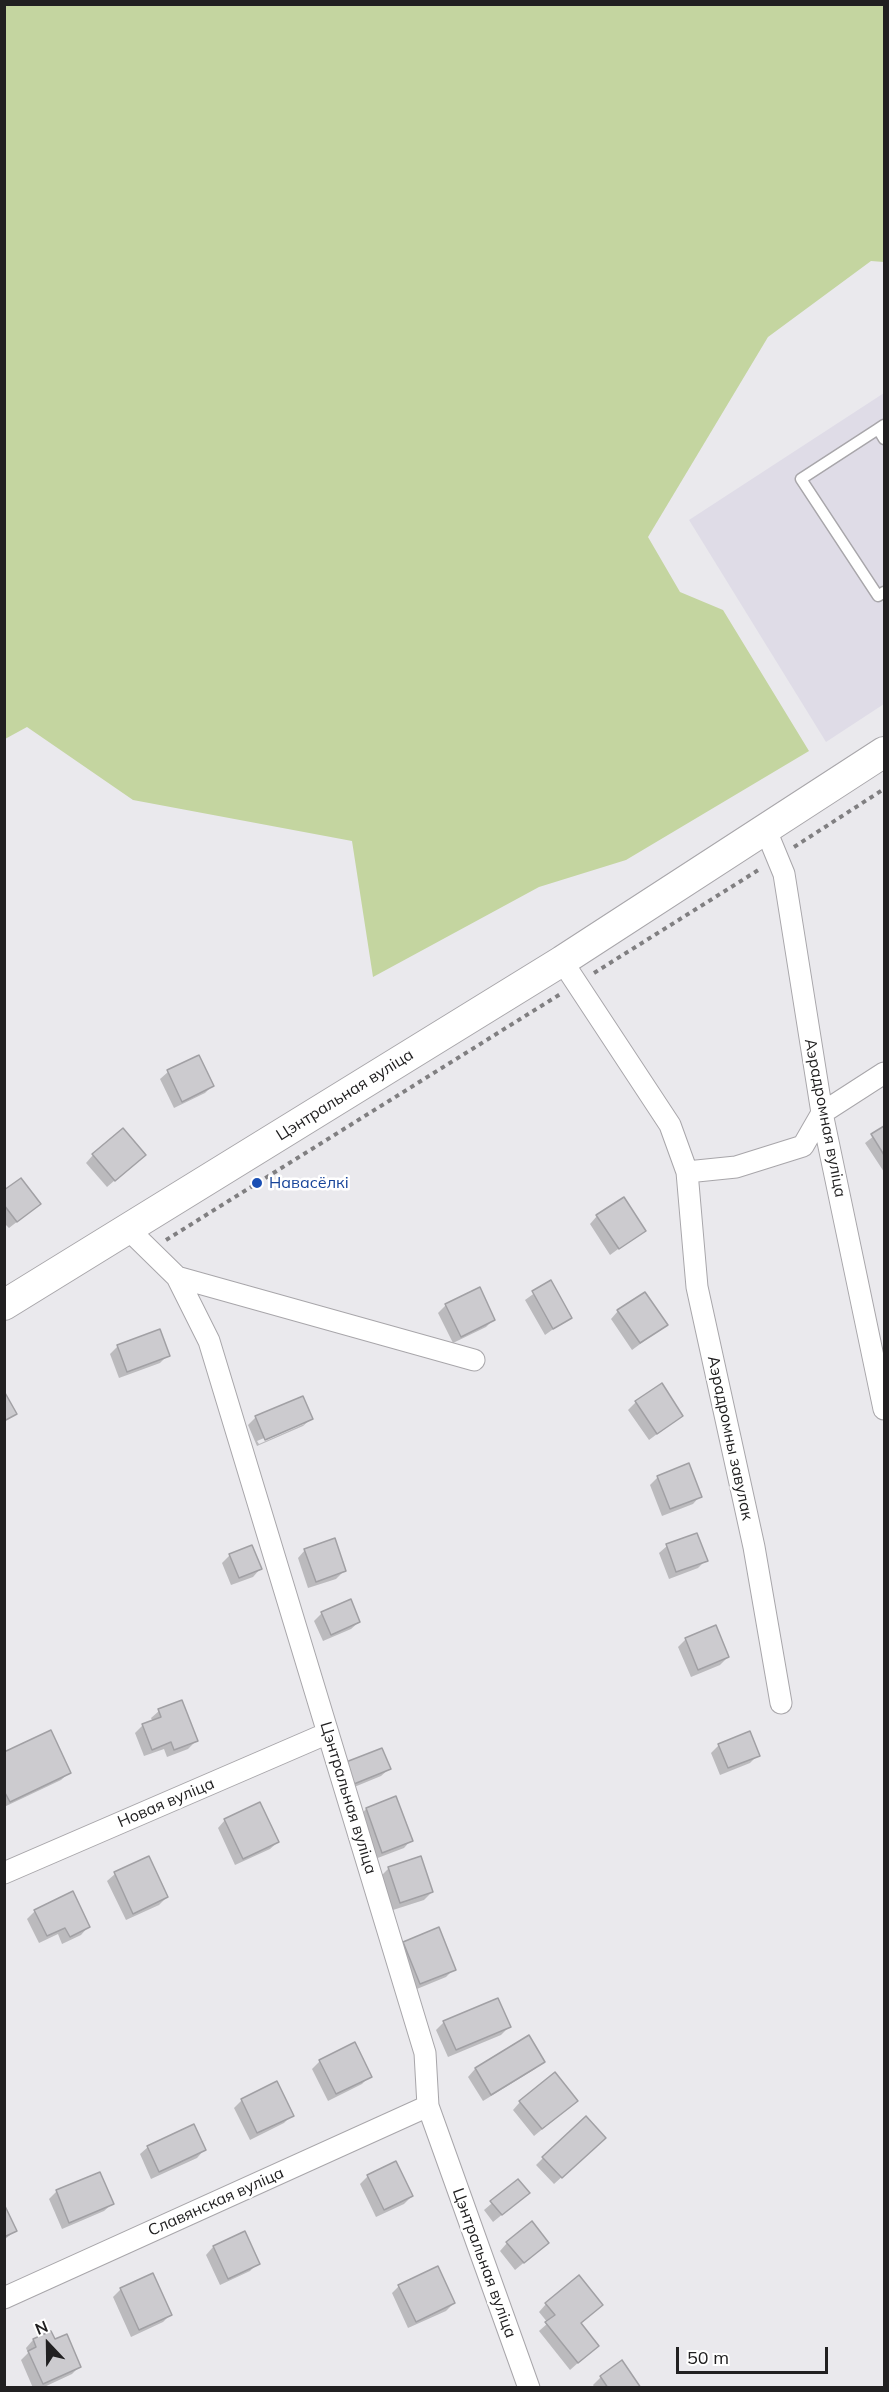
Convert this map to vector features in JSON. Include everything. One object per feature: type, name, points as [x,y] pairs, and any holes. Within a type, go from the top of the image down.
[{"type":"main road","name":"Цэнтральная вуліца","points":[[4,1305],[128,1229],[570,972],[765,828],[885,752]]},
{"type":"street","name":"Аэрадромная вуліца","points":[[765,828],[784,874],[822,1113],[885,1408]]},
{"type":"street","name":"Аэрадромны завулак","points":[[570,972],[670,1125],[687,1172],[697,1287],[754,1547],[781,1703]]},
{"type":"street","points":[[687,1172],[736,1167],[803,1146],[822,1113],[885,1073]]},
{"type":"street","name":"Цэнтральная вуліца","points":[[128,1229],[177,1277],[209,1341],[425,2053],[428,2106],[529,2388]]},
{"type":"street","points":[[177,1277],[474,1360]]},
{"type":"street","name":"Новая вуліца","points":[[4,1873],[328,1733]]},
{"type":"street","name":"Славянская вуліца","points":[[4,2298],[428,2106]]},
{"type":"lane","points":[[885,439],[881,427],[801,479],[878,596],[885,592]]},
{"type":"path","points":[[149,1250],[570,972],[777,858],[885,789]]},
{"type":"shaded area","points":[[884,393],[884,704],[826,742],[689,520]]},
{"type":"green space","points":[[5,4],[884,5],[884,262],[871,261],[768,337],[648,537],[680,592],[723,610],[809,751],[626,860],[539,887],[373,977],[352,841],[133,800],[27,727],[5,739]]},
{"type":"building","points":[[199,1055],[214,1086],[182,1102],[167,1070]]},
{"type":"building","points":[[884,1126],[884,1155],[871,1134]]},
{"type":"building","points":[[123,1128],[146,1155],[115,1181],[92,1154]]},
{"type":"building","points":[[21,1178],[41,1204],[17,1222],[4,1205],[4,1190]]},
{"type":"building","points":[[624,1197],[646,1231],[619,1249],[596,1215]]},
{"type":"building","points":[[551,1280],[572,1318],[553,1329],[532,1291]]},
{"type":"building","points":[[480,1287],[495,1320],[461,1337],[445,1304]]},
{"type":"building","points":[[645,1292],[668,1325],[640,1343],[617,1310]]},
{"type":"building","points":[[160,1329],[170,1356],[127,1372],[117,1345]]},
{"type":"building","points":[[662,1383],[683,1416],[657,1434],[635,1401]]},
{"type":"building","points":[[4,1391],[17,1414],[4,1421]]},
{"type":"building","points":[[303,1396],[313,1419],[265,1440],[255,1416]]},
{"type":"building","points":[[689,1463],[702,1497],[670,1509],[657,1476]]},
{"type":"building","points":[[697,1533],[708,1561],[676,1572],[666,1544]]},
{"type":"building","points":[[335,1538],[346,1571],[316,1582],[304,1549]]},
{"type":"building","points":[[252,1545],[262,1569],[239,1578],[229,1554]]},
{"type":"building","points":[[351,1599],[360,1622],[331,1635],[321,1612]]},
{"type":"building","points":[[716,1625],[729,1657],[698,1670],[685,1638]]},
{"type":"building","points":[[182,1700],[198,1741],[174,1750],[171,1742],[152,1750],[142,1724],[161,1717],[158,1709]]},
{"type":"building","points":[[51,1730],[71,1773],[10,1802],[4,1791],[4,1752]]},
{"type":"building","points":[[750,1731],[760,1756],[728,1768],[718,1744]]},
{"type":"building","points":[[382,1748],[391,1769],[354,1784],[346,1762]]},
{"type":"building","points":[[396,1796],[413,1841],[382,1853],[366,1808]]},
{"type":"building","points":[[260,1802],[279,1842],[243,1859],[224,1819]]},
{"type":"building","points":[[149,1856],[168,1897],[133,1914],[114,1872]]},
{"type":"building","points":[[421,1856],[433,1892],[400,1903],[388,1867]]},
{"type":"building","points":[[73,1891],[90,1927],[70,1937],[65,1928],[47,1936],[34,1910]]},
{"type":"building","points":[[439,1927],[456,1970],[420,1984],[403,1942]]},
{"type":"building","points":[[498,1998],[511,2027],[456,2050],[443,2021]]},
{"type":"building","points":[[529,2035],[545,2062],[491,2095],[475,2068]]},
{"type":"building","points":[[355,2042],[372,2077],[336,2094],[319,2060]]},
{"type":"building","points":[[555,2072],[578,2101],[542,2129],[519,2101]]},
{"type":"building","points":[[277,2081],[294,2116],[257,2133],[241,2099]]},
{"type":"building","points":[[586,2116],[606,2138],[562,2178],[542,2157]]},
{"type":"building","points":[[194,2124],[206,2150],[159,2172],[147,2146]]},
{"type":"building","points":[[396,2161],[413,2196],[384,2210],[367,2175]]},
{"type":"building","points":[[100,2172],[114,2204],[69,2223],[56,2190]]},
{"type":"building","points":[[518,2179],[530,2193],[502,2215],[490,2201]]},
{"type":"building","points":[[4,2204],[17,2231],[4,2237]]},
{"type":"building","points":[[532,2221],[549,2243],[524,2263],[506,2242]]},
{"type":"building","points":[[245,2231],[260,2264],[228,2279],[213,2246]]},
{"type":"building","points":[[438,2266],[455,2303],[416,2322],[398,2285]]},
{"type":"building","points":[[153,2273],[172,2315],[139,2330],[120,2288]]},
{"type":"building","points":[[579,2275],[603,2305],[581,2323],[599,2346],[578,2363],[545,2322],[555,2315],[545,2303]]},
{"type":"building","points":[[51,2331],[55,2339],[67,2334],[81,2367],[43,2384],[28,2351],[36,2347],[33,2339]]},
{"type":"building","points":[[622,2360],[641,2388],[608,2388],[600,2376]]},
{"type":"place","name":"Навасёлкі","points":[[257,1183]]}]
